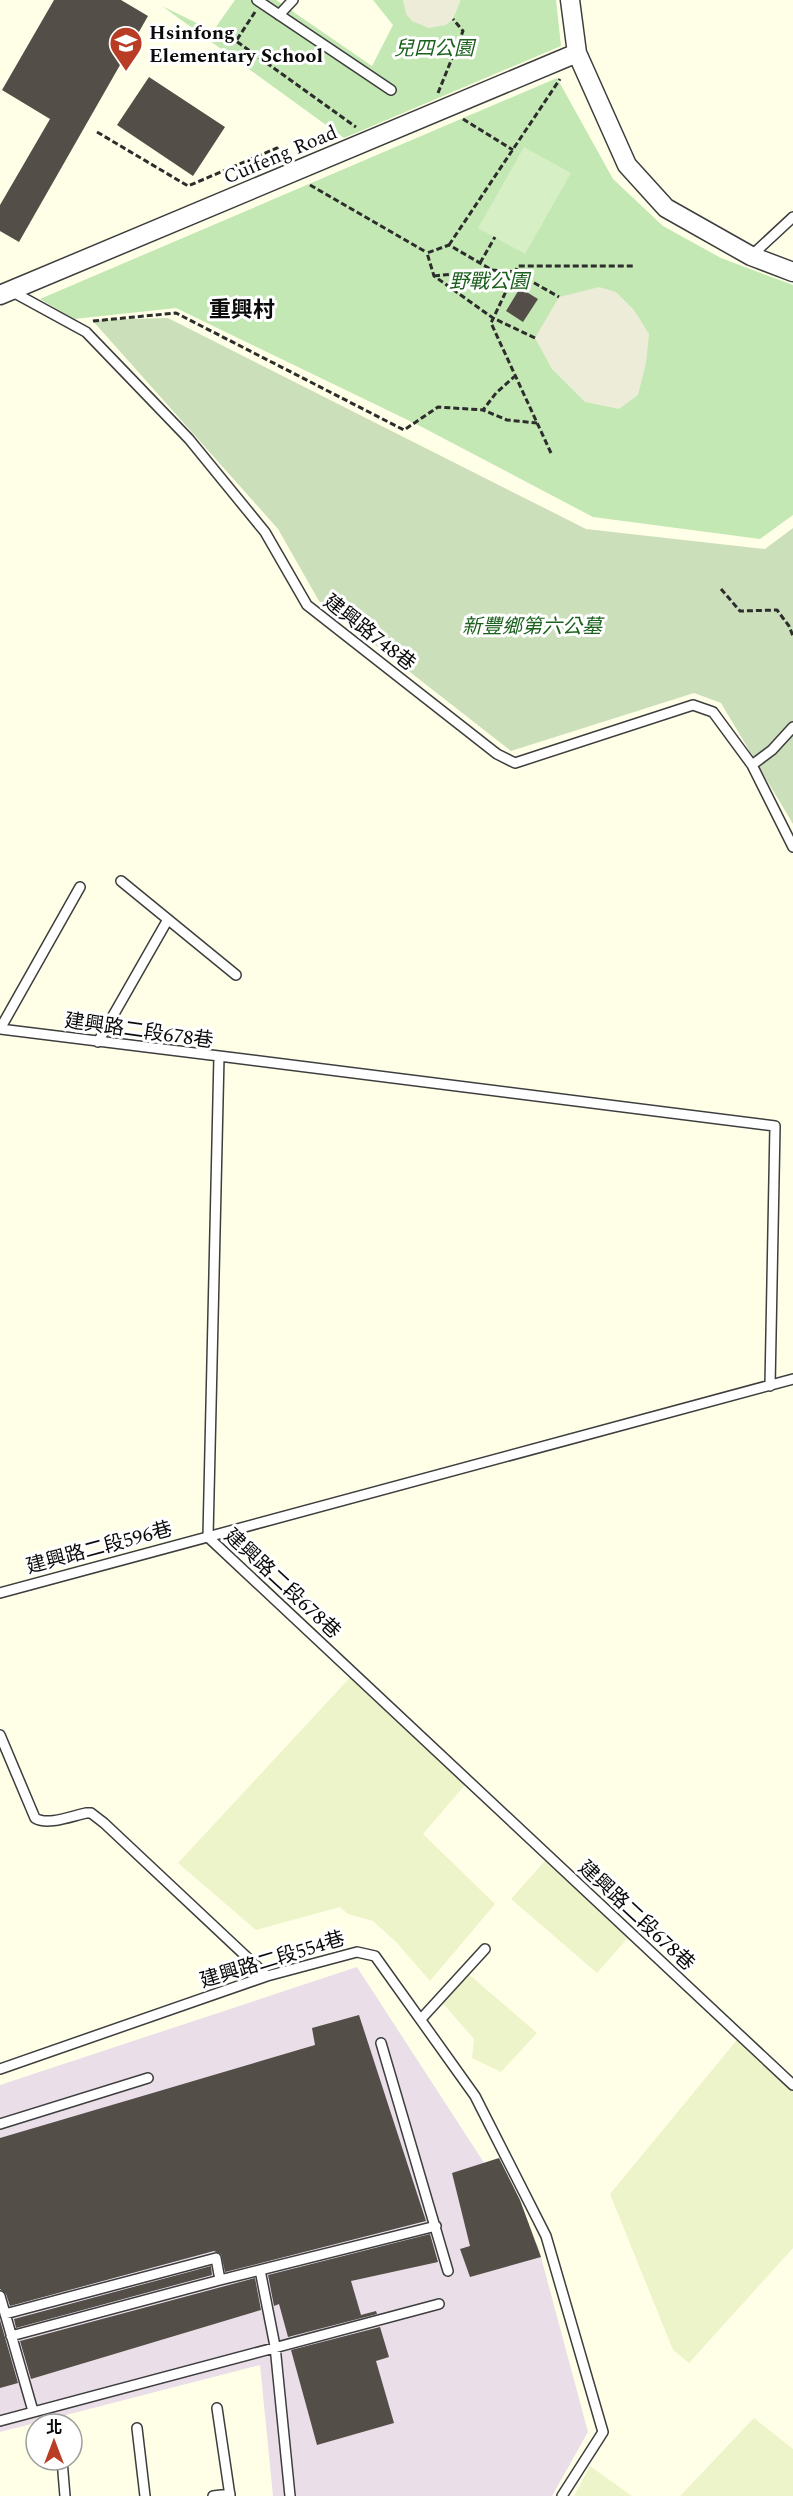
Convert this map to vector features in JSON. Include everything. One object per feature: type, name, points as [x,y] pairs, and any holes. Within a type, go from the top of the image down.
[{"type":"street","points":[[570,0],[577,53],[627,165],[666,208],[751,256],[793,272]]},
{"type":"street","name":"Cuifeng Road","points":[[5,293],[300,177],[577,53]]},
{"type":"lane","points":[[279,15],[293,0]]},
{"type":"lane","points":[[259,2],[391,90]]},
{"type":"lane","points":[[751,256],[793,217]]},
{"type":"lane","name":"建興路748巷","points":[[5,293],[86,332],[189,439],[265,532],[307,605],[497,754],[515,763],[693,705],[713,712],[752,765],[793,847]]},
{"type":"lane","points":[[752,765],[772,750],[793,727]]},
{"type":"lane","points":[[121,881],[167,921],[236,975]]},
{"type":"lane","points":[[0,1029],[80,887]]},
{"type":"lane","points":[[98,1042],[167,921]]},
{"type":"lane","name":"建興路二段678巷","points":[[0,1029],[219,1056],[208,1537],[793,2085]]},
{"type":"lane","points":[[219,1056],[775,1126],[770,1386]]},
{"type":"lane","name":"建興路二段596巷","points":[[0,1593],[793,1379]]},
{"type":"lane","points":[[0,1735],[35,1818],[48,1821],[86,1813],[98,1818],[267,1976]]},
{"type":"lane","points":[[421,2019],[485,1949]]},
{"type":"lane","name":"建興路二段554巷","points":[[0,2069],[267,1976],[357,1952],[375,1956],[421,2019],[483,2112],[546,2236],[603,2432],[562,2496]]},
{"type":"lane","points":[[381,2043],[448,2271]]},
{"type":"lane","points":[[0,2124],[148,2078]]},
{"type":"lane","points":[[11,2336],[220,2280],[436,2226]]},
{"type":"lane","points":[[5,2314],[216,2258],[220,2280]]},
{"type":"lane","points":[[260,2270],[275,2346],[290,2496]]},
{"type":"lane","points":[[0,2296],[33,2411]]},
{"type":"lane","points":[[0,2421],[439,2304]]},
{"type":"lane","points":[[213,2496],[230,2495],[217,2408]]},
{"type":"lane","points":[[137,2428],[145,2496]]},
{"type":"lane","points":[[63,2472],[65,2496]]},
{"type":"path","points":[[259,2],[236,41],[362,131]]},
{"type":"path","points":[[435,101],[463,31],[453,19]]},
{"type":"path","points":[[427,253],[449,245],[565,72]]},
{"type":"path","points":[[459,117],[513,150]]},
{"type":"path","points":[[97,132],[188,186],[277,148],[300,177],[427,253],[434,276],[494,318],[535,338]]},
{"type":"path","points":[[480,263],[495,237]]},
{"type":"path","points":[[449,245],[492,270]]},
{"type":"path","points":[[551,453],[491,323],[518,266],[635,266]]},
{"type":"path","points":[[434,276],[492,270],[515,272],[559,297]]},
{"type":"path","points":[[70,323],[176,313],[404,430],[438,407],[483,410],[507,420],[537,423]]},
{"type":"path","points":[[483,410],[496,393],[516,375]]},
{"type":"path","points":[[721,589],[740,611],[777,610],[789,626],[793,636]]},
{"type":"shaded area","points":[[403,0],[460,0],[460,2],[453,19],[446,25],[429,28],[412,21],[406,14]]},
{"type":"shaded area","points":[[599,287],[616,292],[634,310],[649,334],[646,363],[638,395],[619,409],[585,402],[552,369],[535,338],[559,297]]},
{"type":"shaded area","points":[[357,1967],[538,2246],[588,2432],[552,2496],[273,2496],[260,2365],[78,2412],[24,2412],[24,2426],[0,2432],[0,2085]]},
{"type":"green space","name":"兒四公園","points":[[235,0],[276,0],[372,66],[393,25],[373,0],[556,0],[561,46],[344,138],[162,6],[213,31]]},
{"type":"green space","name":"野戰公園","points":[[557,78],[613,179],[663,226],[721,258],[793,285],[793,515],[760,539],[593,517],[418,425],[176,308],[74,319],[40,299]]},
{"type":"green space","points":[[524,147],[571,173],[525,254],[478,228]]},
{"type":"green space","name":"新豐鄉第六公墓","points":[[168,318],[586,529],[765,549],[793,528],[793,824],[721,703],[694,693],[511,751],[319,601],[278,529],[92,320]]},
{"type":"green space","points":[[357,1670],[471,1778],[423,1834],[495,1904],[430,1981],[397,1943],[373,1921],[348,1914],[340,1907],[256,1930],[178,1863]]},
{"type":"green space","points":[[551,1854],[633,1932],[597,1973],[511,1899]]},
{"type":"green space","points":[[465,1971],[537,2033],[501,2072],[472,2058],[474,2039],[439,1999]]},
{"type":"green space","points":[[741,2035],[793,2084],[793,2248],[689,2363],[673,2350],[610,2194]]},
{"type":"green space","points":[[754,2418],[793,2449],[793,2496],[680,2496]]},
{"type":"green space","points":[[590,2466],[632,2496],[574,2496]]},
{"type":"building","points":[[54,0],[121,0],[148,16],[19,242],[0,231],[0,205],[50,119],[2,90]]},
{"type":"building","points":[[149,77],[225,127],[193,176],[117,125]]},
{"type":"building","points":[[520,288],[538,299],[523,322],[506,311]]},
{"type":"building","points":[[359,2015],[426,2221],[225,2272],[221,2254],[214,2251],[10,2306],[6,2294],[0,2289],[0,2138],[315,2045],[312,2028]]},
{"type":"building","points":[[499,2158],[520,2200],[541,2257],[470,2277],[460,2249],[470,2246],[452,2173]]},
{"type":"building","points":[[430,2234],[438,2262],[351,2281],[361,2315],[376,2311],[377,2314],[288,2337],[279,2304],[274,2306],[268,2275]]},
{"type":"building","points":[[211,2266],[212,2275],[16,2328],[14,2319]]},
{"type":"building","points":[[255,2278],[261,2310],[31,2379],[20,2341]]},
{"type":"building","points":[[0,2320],[18,2383],[0,2388]]},
{"type":"building","points":[[380,2327],[389,2357],[376,2361],[394,2423],[317,2445],[291,2350]]},
{"type":"place","name":"Hsinfong Elementary School","points":[[126,72]]},
{"type":"district","name":"重興村","points":[[242,309]]}]
